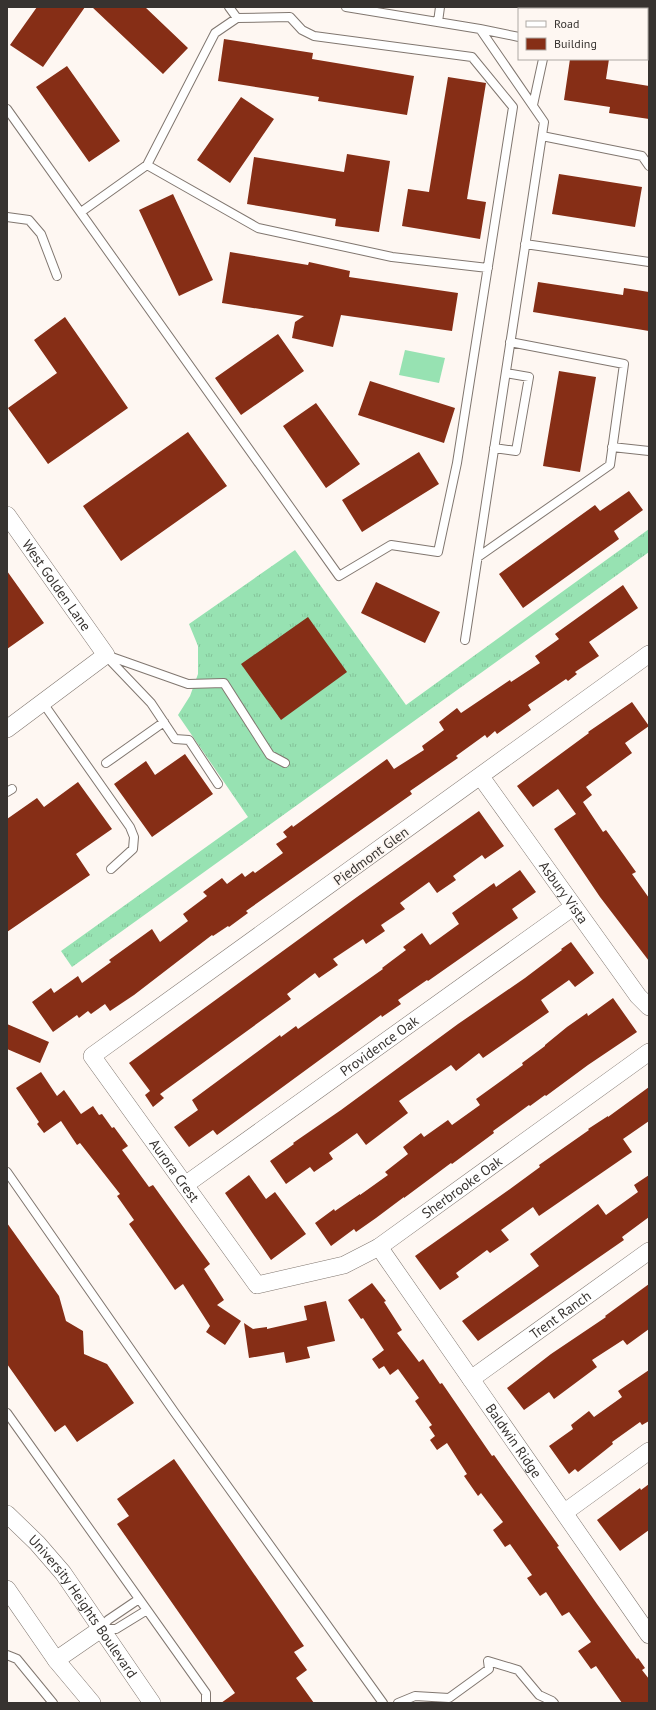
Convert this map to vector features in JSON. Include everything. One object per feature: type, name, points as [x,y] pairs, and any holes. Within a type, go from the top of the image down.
[{"type":"street","name":"West Golden Lane","points":[[7,515],[106,656]]},
{"type":"street","name":"Piedmont Glen","points":[[92,1056],[481,777],[649,654]]},
{"type":"street","points":[[7,729],[106,656]]},
{"type":"street","name":"Asbury Vista","points":[[481,777],[638,996],[649,1007]]},
{"type":"street","name":"Providence Oak","points":[[185,1185],[573,907]]},
{"type":"street","name":"Sherbrooke Oak","points":[[257,1285],[344,1265],[379,1247],[649,1052]]},
{"type":"street","name":"Aurora Crest","points":[[92,1056],[257,1285]]},
{"type":"street","name":"Baldwin Ridge","points":[[379,1247],[565,1512],[649,1635]]},
{"type":"street","name":"Trent Ranch","points":[[472,1380],[649,1251]]},
{"type":"street","points":[[565,1512],[649,1451]]},
{"type":"street","name":"University Heights Boulevard","points":[[7,1514],[37,1543],[63,1573],[152,1703]]},
{"type":"street","points":[[7,1589],[56,1660],[92,1703]]},
{"type":"street","points":[[56,1660],[101,1629]]},
{"type":"lane","points":[[229,7],[237,18]]},
{"type":"lane","points":[[346,7],[518,37]]},
{"type":"lane","points":[[438,22],[440,7]]},
{"type":"lane","points":[[7,109],[339,576],[391,545],[438,552],[457,463],[513,108],[472,57],[314,36],[302,30],[290,17],[237,18],[215,33],[147,165],[81,212]]},
{"type":"lane","points":[[465,640],[544,122],[480,29]]},
{"type":"lane","points":[[533,105],[543,60]]},
{"type":"lane","points":[[542,136],[642,156],[649,166]]},
{"type":"lane","points":[[147,165],[258,228],[392,257],[488,268]]},
{"type":"lane","points":[[7,217],[29,220],[37,229],[41,234],[57,276]]},
{"type":"lane","points":[[525,244],[649,262]]},
{"type":"lane","points":[[478,557],[610,465],[624,364],[510,342]]},
{"type":"lane","points":[[494,448],[516,451],[529,377],[506,373]]},
{"type":"lane","points":[[612,447],[649,451]]},
{"type":"lane","points":[[106,656],[151,703],[175,739],[189,740],[218,784]]},
{"type":"lane","points":[[106,656],[188,684],[224,683],[270,755],[285,763]]},
{"type":"lane","points":[[42,703],[130,827],[134,837],[133,849],[111,868]]},
{"type":"lane","points":[[106,763],[164,722]]},
{"type":"lane","points":[[7,1172],[175,1413],[383,1703]]},
{"type":"lane","points":[[7,1413],[206,1694],[206,1703]]},
{"type":"lane","points":[[101,1629],[108,1620],[139,1599]]},
{"type":"lane","points":[[101,1629],[116,1629],[147,1610]]},
{"type":"lane","points":[[7,1655],[17,1659],[52,1703]]},
{"type":"lane","points":[[398,1703],[415,1696],[449,1698],[489,1669],[488,1661],[518,1670],[539,1695],[554,1703]]},
{"type":"green space","points":[[405,350],[445,358],[439,383],[399,375]]},
{"type":"green space","points":[[649,529],[649,552],[72,967],[61,951],[248,817],[178,715],[190,696],[198,674],[198,646],[189,624],[295,550],[406,705]]},
{"type":"building","points":[[37,7],[85,7],[43,67],[10,45]]},
{"type":"building","points":[[92,7],[145,7],[188,48],[163,74]]},
{"type":"building","points":[[224,39],[313,53],[312,59],[414,76],[407,115],[318,101],[319,97],[218,81]]},
{"type":"building","points":[[570,60],[609,60],[606,79],[649,86],[649,119],[609,113],[610,107],[564,100]]},
{"type":"building","points":[[67,66],[120,141],[89,162],[36,87]]},
{"type":"building","points":[[448,77],[486,83],[467,199],[486,202],[480,239],[402,226],[408,189],[429,192]]},
{"type":"building","points":[[241,97],[274,119],[230,183],[197,160]]},
{"type":"building","points":[[347,154],[390,161],[379,232],[335,226],[336,219],[247,204],[254,157],[344,172]]},
{"type":"building","points":[[559,174],[642,187],[635,227],[552,214]]},
{"type":"building","points":[[173,194],[213,280],[179,296],[139,210]]},
{"type":"building","points":[[230,252],[308,265],[309,262],[350,271],[349,277],[458,293],[452,331],[341,315],[333,347],[292,338],[295,322],[304,316],[222,303]]},
{"type":"building","points":[[538,282],[623,295],[624,288],[649,292],[649,331],[533,312]]},
{"type":"building","points":[[65,317],[128,408],[48,464],[8,408],[57,373],[34,340]]},
{"type":"building","points":[[278,334],[304,371],[241,415],[215,378]]},
{"type":"building","points":[[559,371],[596,377],[580,472],[543,466]]},
{"type":"building","points":[[370,381],[455,408],[444,443],[358,415]]},
{"type":"building","points":[[316,403],[360,464],[326,488],[283,426]]},
{"type":"building","points":[[188,432],[227,486],[121,561],[83,506]]},
{"type":"building","points":[[419,452],[439,484],[362,532],[342,500]]},
{"type":"building","points":[[629,491],[643,510],[614,531],[619,539],[523,608],[499,574],[595,505],[600,511]]},
{"type":"building","points":[[7,571],[44,623],[7,649]]},
{"type":"building","points":[[376,582],[440,612],[425,643],[361,613]]},
{"type":"building","points":[[623,585],[638,608],[589,642],[599,656],[575,672],[577,674],[568,681],[566,679],[528,705],[531,710],[497,734],[495,731],[487,738],[485,735],[456,756],[458,758],[410,791],[412,794],[246,911],[248,913],[229,927],[228,926],[213,936],[212,935],[134,995],[110,1011],[105,1004],[91,1014],[88,1011],[79,1018],[77,1015],[53,1032],[32,1002],[51,988],[54,993],[78,976],[82,983],[111,962],[109,960],[152,929],[160,942],[188,921],[183,914],[207,896],[203,892],[222,878],[227,884],[242,873],[245,877],[253,871],[255,873],[283,853],[276,844],[287,837],[283,832],[292,825],[293,827],[387,759],[394,769],[424,750],[422,746],[444,730],[439,722],[457,708],[461,713],[510,680],[511,682],[540,663],[535,656],[559,639],[555,634]]},
{"type":"building","points":[[308,617],[347,672],[281,720],[241,664]]},
{"type":"building","points":[[632,702],[649,726],[625,743],[632,753],[586,787],[592,795],[583,802],[603,832],[606,830],[636,872],[632,874],[649,898],[649,961],[600,897],[554,829],[576,814],[558,789],[533,807],[517,786],[589,733],[588,732]]},
{"type":"building","points":[[185,754],[213,794],[152,837],[114,784],[146,761],[155,775]]},
{"type":"building","points":[[78,782],[112,829],[76,854],[90,875],[7,932],[7,819],[37,798],[44,807]]},
{"type":"building","points":[[479,811],[504,846],[485,859],[482,855],[453,876],[456,880],[437,893],[429,882],[400,903],[405,909],[381,925],[385,931],[366,944],[363,939],[333,959],[338,965],[319,978],[315,973],[287,994],[291,999],[160,1094],[164,1098],[153,1107],[145,1095],[150,1091],[129,1063],[357,897]]},
{"type":"building","points":[[520,870],[536,892],[512,909],[518,918],[428,981],[427,980],[398,1000],[401,1004],[382,1017],[381,1015],[217,1135],[213,1130],[189,1147],[174,1127],[198,1110],[192,1100],[280,1035],[281,1037],[296,1026],[298,1029],[383,969],[382,968],[406,950],[403,947],[422,933],[430,945],[459,924],[452,913],[494,883],[496,887]]},
{"type":"building","points":[[571,942],[594,973],[575,987],[569,980],[541,1000],[549,1012],[483,1058],[479,1053],[456,1071],[451,1065],[399,1101],[408,1113],[366,1145],[357,1133],[329,1153],[333,1159],[314,1172],[310,1167],[286,1184],[270,1161],[458,1024],[525,978]]},
{"type":"building","points":[[613,998],[637,1032],[546,1096],[545,1095],[530,1106],[529,1105],[493,1131],[494,1133],[452,1164],[451,1163],[356,1232],[354,1229],[331,1246],[315,1223],[334,1209],[335,1211],[360,1195],[388,1175],[385,1172],[408,1154],[403,1147],[421,1133],[424,1137],[448,1120],[452,1125],[480,1105],[476,1099],[523,1065],[522,1063],[567,1027],[587,1013],[588,1016]]},
{"type":"building","points":[[7,1024],[49,1042],[40,1063],[7,1049]]},
{"type":"building","points":[[41,1072],[57,1096],[64,1090],[81,1114],[93,1106],[99,1115],[102,1114],[112,1128],[114,1127],[128,1146],[122,1150],[149,1187],[153,1185],[210,1264],[204,1269],[224,1300],[217,1305],[241,1321],[225,1345],[206,1332],[210,1326],[183,1284],[175,1290],[129,1224],[134,1220],[117,1196],[120,1194],[80,1143],[77,1145],[61,1121],[44,1133],[37,1124],[39,1122],[16,1088]]},
{"type":"building","points":[[649,1087],[649,1121],[623,1139],[632,1152],[539,1216],[533,1207],[501,1230],[509,1240],[490,1253],[487,1250],[456,1273],[459,1277],[440,1290],[415,1256],[540,1167],[539,1165],[589,1130],[588,1129],[608,1117]]},
{"type":"building","points":[[249,1175],[266,1199],[275,1192],[306,1234],[271,1260],[225,1193]]},
{"type":"building","points":[[649,1175],[649,1217],[622,1237],[624,1240],[478,1341],[462,1321],[539,1266],[530,1254],[598,1204],[606,1215],[638,1192],[634,1185]]},
{"type":"building","points":[[7,1223],[59,1296],[66,1321],[83,1331],[84,1354],[107,1364],[134,1403],[77,1442],[65,1425],[55,1432],[7,1364]]},
{"type":"building","points":[[372,1283],[386,1301],[384,1302],[402,1330],[397,1333],[419,1362],[423,1359],[440,1384],[442,1383],[492,1456],[494,1455],[559,1546],[557,1547],[597,1604],[645,1668],[642,1670],[649,1679],[649,1703],[622,1703],[596,1666],[591,1669],[578,1651],[591,1642],[569,1612],[562,1616],[546,1592],[540,1596],[527,1578],[532,1575],[510,1544],[505,1547],[493,1530],[503,1522],[481,1493],[478,1496],[464,1476],[467,1474],[447,1443],[437,1450],[430,1440],[435,1436],[429,1427],[432,1425],[415,1401],[419,1398],[398,1369],[390,1375],[384,1366],[379,1369],[372,1359],[384,1350],[363,1318],[361,1319],[348,1300]]},
{"type":"building","points":[[649,1284],[649,1329],[627,1345],[623,1340],[592,1360],[597,1367],[554,1399],[549,1392],[524,1410],[507,1388],[551,1354],[606,1317],[605,1316]]},
{"type":"building","points":[[326,1301],[335,1341],[307,1347],[310,1358],[286,1363],[284,1352],[249,1358],[244,1323],[253,1329],[267,1327],[267,1329],[307,1320],[304,1306]]},
{"type":"building","points":[[649,1370],[649,1421],[642,1425],[640,1422],[612,1442],[613,1444],[578,1472],[575,1469],[569,1474],[549,1446],[573,1429],[571,1425],[589,1411],[594,1417],[622,1397],[618,1391]]},
{"type":"building","points":[[174,1459],[304,1646],[294,1652],[307,1670],[296,1678],[314,1703],[221,1703],[235,1693],[117,1524],[129,1516],[117,1499]]},
{"type":"building","points":[[649,1484],[649,1530],[620,1551],[597,1520],[640,1488],[641,1490]]}]
